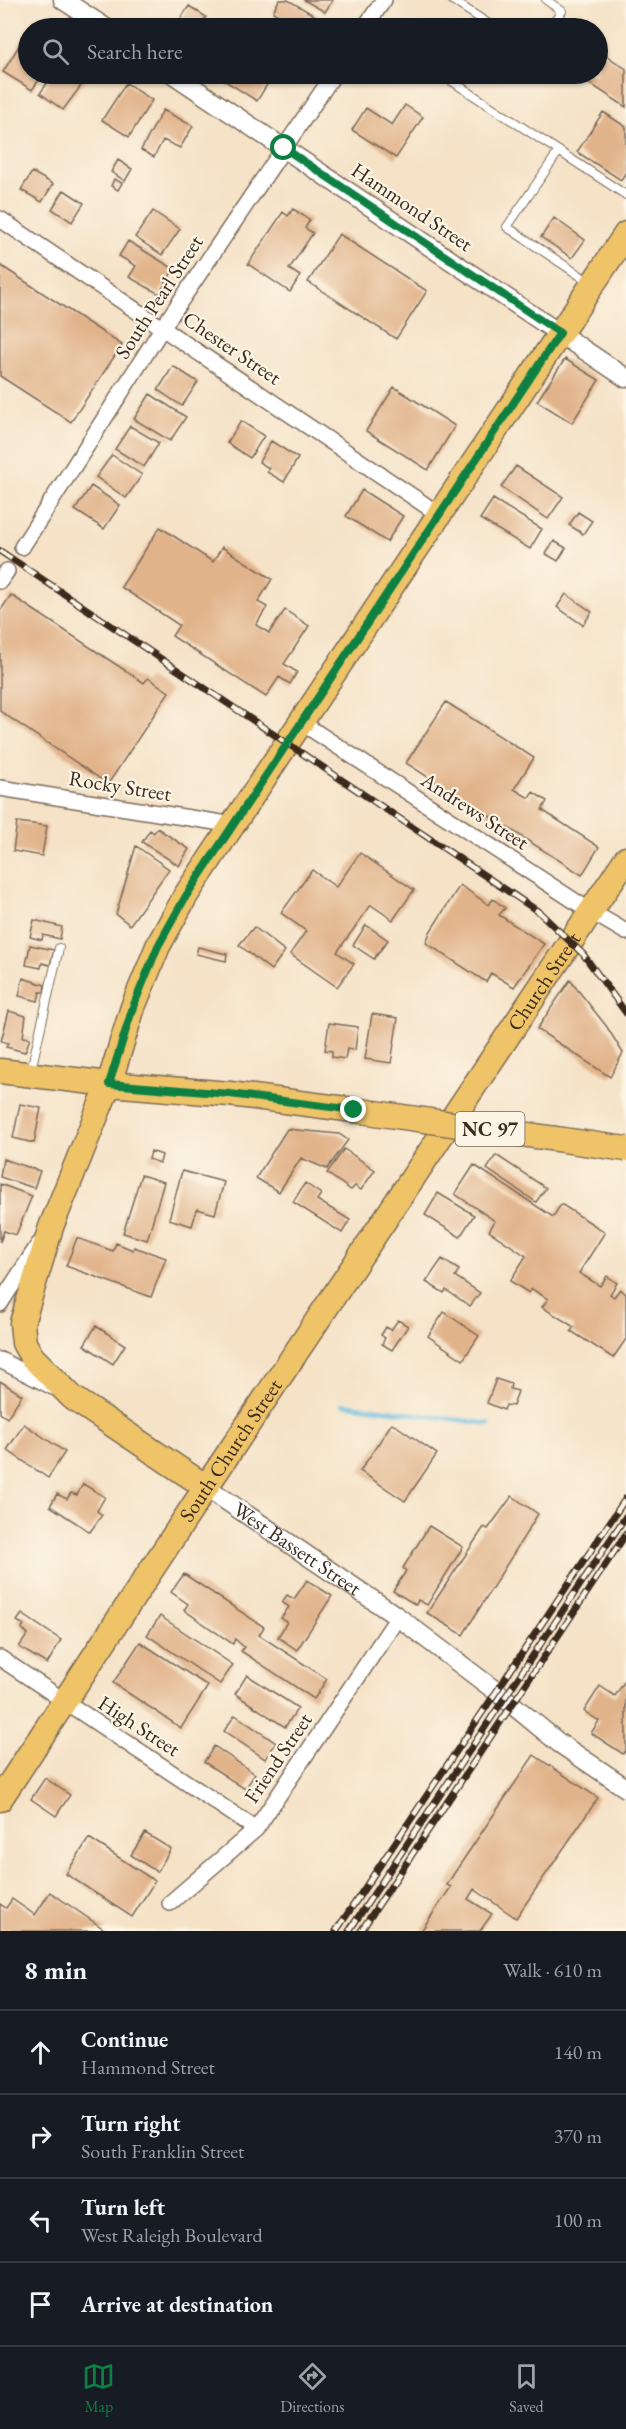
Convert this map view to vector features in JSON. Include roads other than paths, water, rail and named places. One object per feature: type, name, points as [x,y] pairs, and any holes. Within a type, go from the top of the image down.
[{"type":"main road","name":"West Bassett Street","points":[[206,1487],[73,1398],[32,1357],[24,1343],[22,1323],[51,1227],[109,1084],[133,1007],[158,946],[186,896],[626,234]]},
{"type":"main road","name":"Church Street","points":[[463,1103],[626,859]]},
{"type":"main road","name":"NC 97","points":[[0,1071],[109,1084],[230,1094],[626,1149]]},
{"type":"main road","name":"South Church Street","points":[[0,1799],[463,1103]]},
{"type":"street","points":[[63,0],[91,18]]},
{"type":"street","points":[[373,18],[384,0]]},
{"type":"street","name":"Hammond Street","points":[[188,84],[626,378]]},
{"type":"street","name":"South Pearl Street","points":[[22,547],[163,327],[327,84]]},
{"type":"street","name":"Chester Street","points":[[0,219],[440,514]]},
{"type":"street","name":"Andrews Street","points":[[302,723],[590,911],[626,932]]},
{"type":"street","name":"Rocky Street","points":[[0,788],[234,825]]},
{"type":"street","points":[[0,1304],[51,1227]]},
{"type":"street","points":[[0,1360],[73,1398]]},
{"type":"street","name":"West Bassett Street","points":[[206,1487],[398,1617],[497,1692],[559,1743],[626,1788]]},
{"type":"street","name":"Friend Street","points":[[170,1903],[256,1829],[398,1617]]},
{"type":"street","name":"High Street","points":[[0,1658],[256,1829]]},
{"type":"lane","points":[[452,0],[480,18]]},
{"type":"lane","points":[[546,0],[562,11],[557,18]]},
{"type":"lane","points":[[456,84],[626,195]]},
{"type":"lane","points":[[559,151],[507,227],[592,284]]},
{"type":"lane","points":[[30,1075],[59,948]]},
{"type":"waterway","points":[[342,1404],[489,1424]]},
{"type":"railway","points":[[0,551],[539,912],[583,954],[626,1013]]},
{"type":"railway","points":[[336,1931],[626,1498]]},
{"type":"railway","points":[[349,1931],[626,1516]]},
{"type":"railway","points":[[361,1931],[626,1534]]}]
